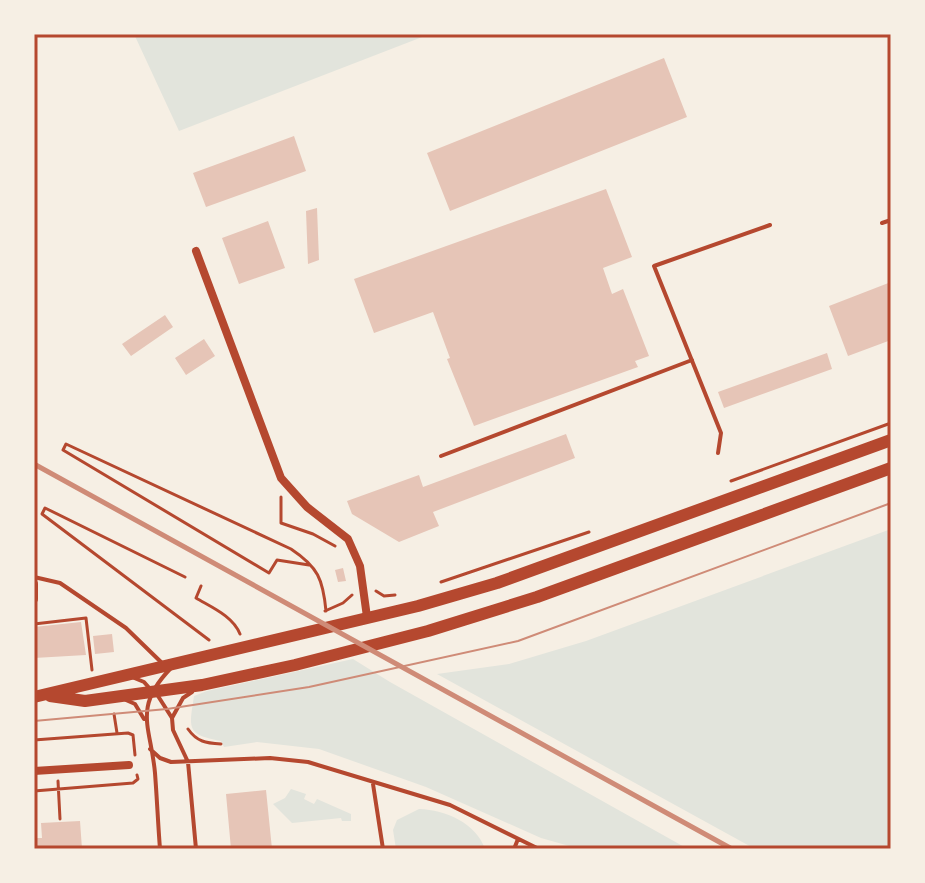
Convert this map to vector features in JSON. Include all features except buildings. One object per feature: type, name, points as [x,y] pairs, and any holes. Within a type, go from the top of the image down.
[{"type":"highway","points":[[40,696],[497,583],[891,440]]},
{"type":"highway","points":[[40,696],[85,701],[202,685],[369,646],[497,610],[891,468]]},
{"type":"street","points":[[196,251],[281,478],[307,507],[348,539],[360,566],[367,617]]},
{"type":"street","points":[[34,584],[34,599]]},
{"type":"street","points":[[34,771],[129,765]]},
{"type":"lane","points":[[882,223],[891,220]]},
{"type":"lane","points":[[718,453],[721,433],[654,266],[770,225]]},
{"type":"lane","points":[[441,456],[692,360]]},
{"type":"lane","points":[[34,577],[60,583],[126,628],[164,665]]},
{"type":"lane","points":[[160,849],[154,769],[145,721],[154,692],[172,668],[185,660]]},
{"type":"lane","points":[[118,676],[144,682],[163,701],[172,718],[173,730],[188,762],[196,849]]},
{"type":"lane","points":[[172,718],[183,698],[202,685]]},
{"type":"lane","points":[[116,697],[135,704],[145,721]]},
{"type":"lane","points":[[150,749],[171,762],[270,758],[308,762],[450,805],[539,849]]},
{"type":"lane","points":[[373,783],[383,849]]},
{"type":"lane","points":[[514,849],[518,839]]},
{"type":"path","points":[[720,485],[891,423]]},
{"type":"path","points":[[312,565],[277,560],[269,573],[63,450],[66,444],[291,549],[312,565],[324,590],[326,611]]},
{"type":"path","points":[[281,478],[281,523],[313,534],[343,551]]},
{"type":"path","points":[[185,577],[45,508],[42,514],[212,642],[198,645]]},
{"type":"path","points":[[433,585],[591,531]]},
{"type":"path","points":[[201,586],[196,598],[222,613],[238,628],[240,635]]},
{"type":"path","points":[[315,614],[343,603],[354,593],[364,590],[373,589],[384,596],[397,595]]},
{"type":"path","points":[[34,624],[86,618],[93,673],[87,675]]},
{"type":"path","points":[[114,714],[117,733]]},
{"type":"path","points":[[188,729],[194,738],[205,743],[221,744]]},
{"type":"path","points":[[34,740],[117,733],[133,735]]},
{"type":"path","points":[[57,769],[60,819]]},
{"type":"shaded area","points":[[134,34],[430,34],[179,131]]},
{"type":"shaded area","points":[[891,529],[891,849],[755,849],[437,674],[509,664],[586,641]]},
{"type":"shaded area","points":[[353,659],[688,849],[580,849],[541,838],[426,787],[319,749],[257,742],[224,747],[221,741],[201,736],[192,728],[194,696]]},
{"type":"shaded area","points":[[291,789],[306,794],[304,799],[314,804],[317,799],[351,814],[351,821],[342,821],[341,818],[292,823],[273,804],[285,798]]},
{"type":"shaded area","points":[[419,809],[439,812],[459,820],[475,832],[485,849],[396,849],[393,830],[397,820]]},
{"type":"tram line","points":[[34,721],[167,709],[309,687],[518,641],[891,503]]},
{"type":"railway","points":[[34,464],[732,849]]}]
